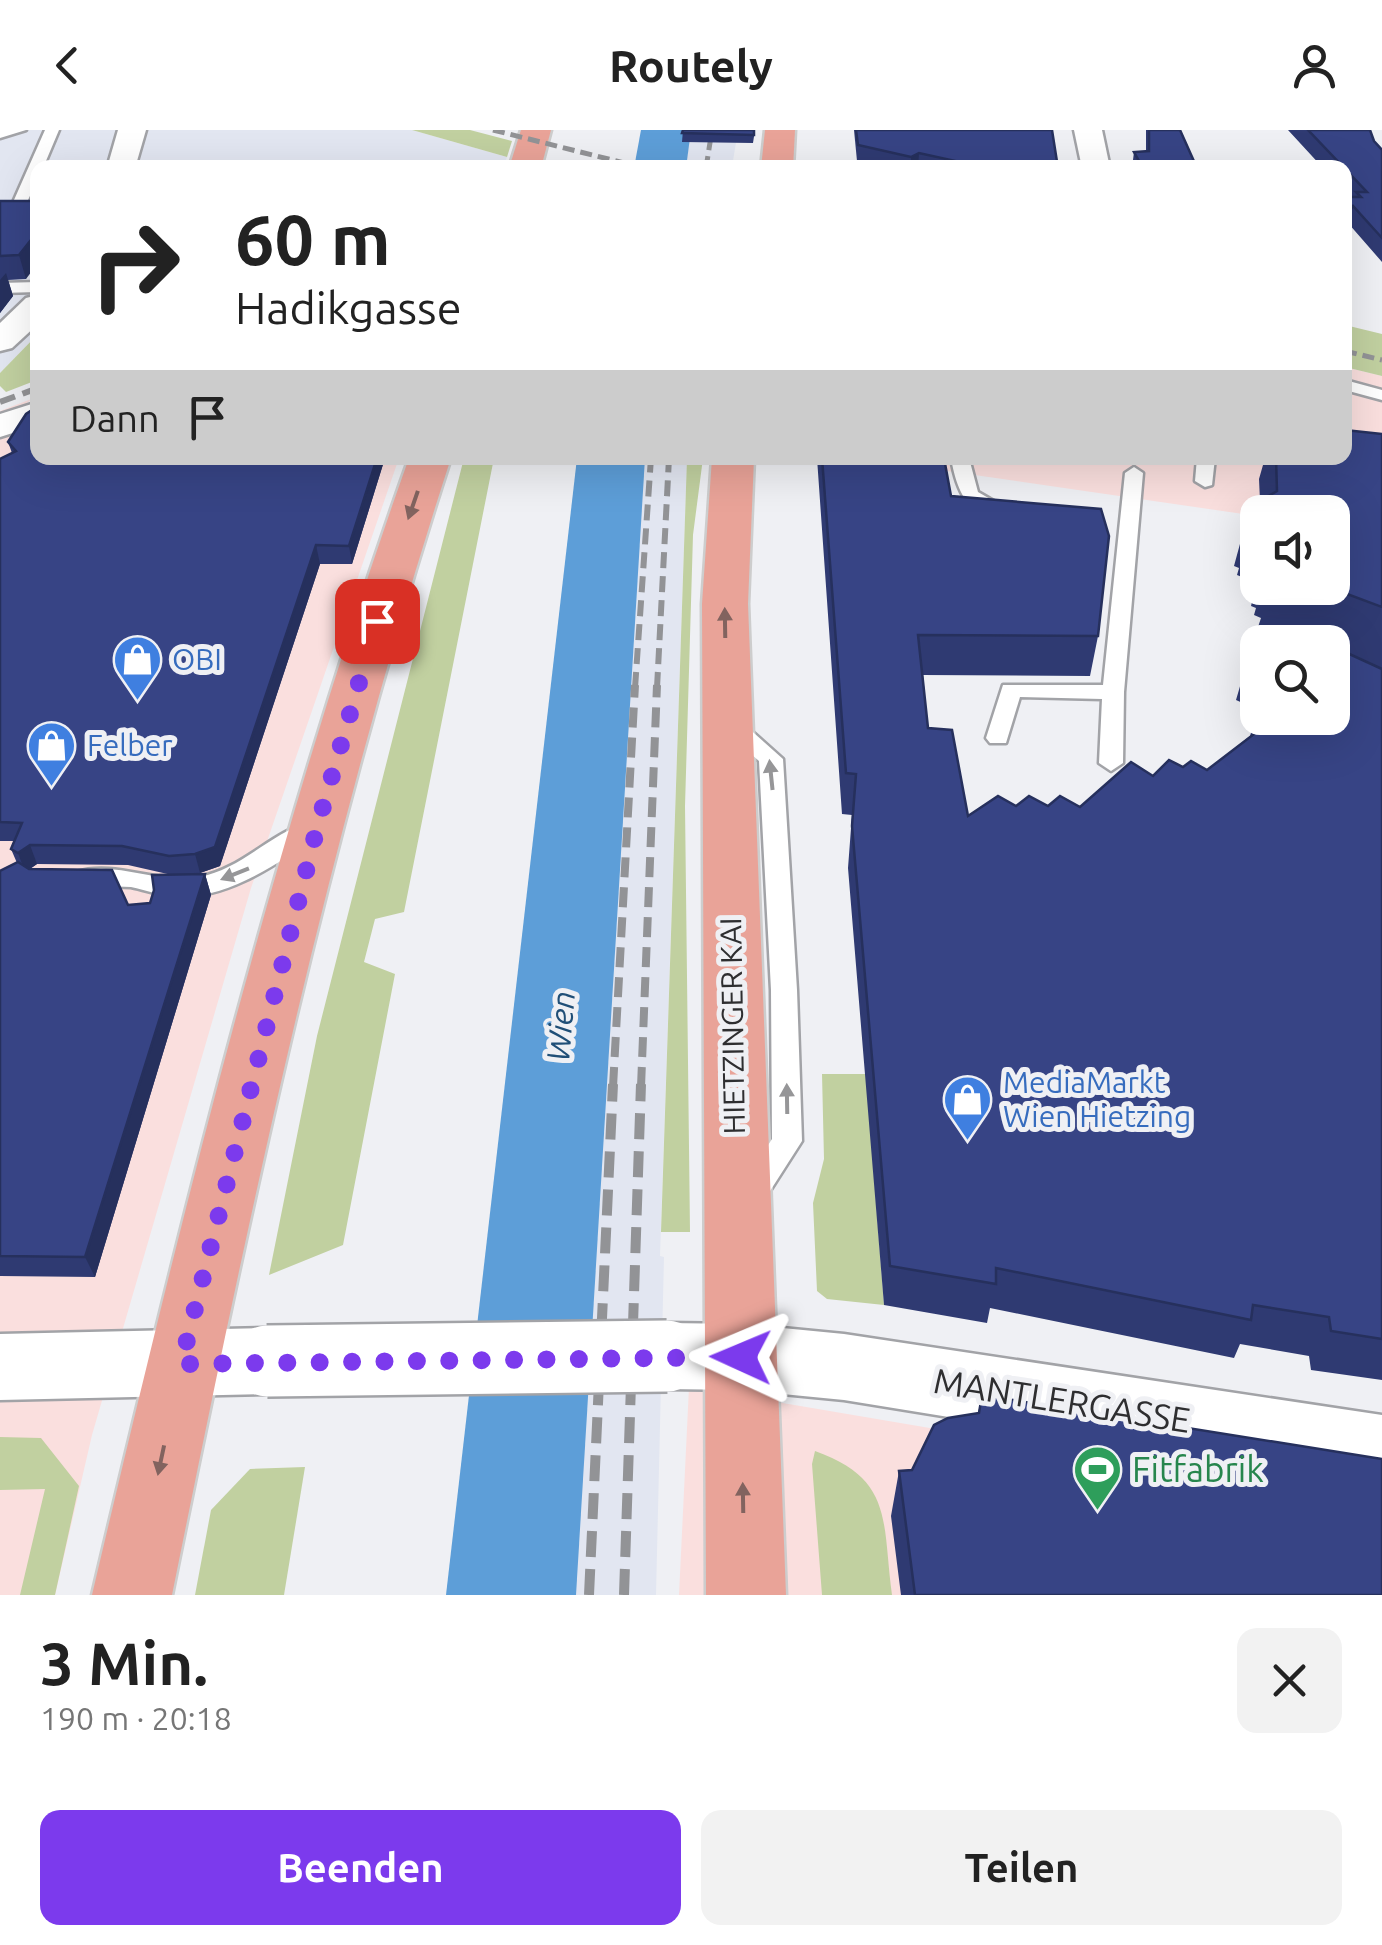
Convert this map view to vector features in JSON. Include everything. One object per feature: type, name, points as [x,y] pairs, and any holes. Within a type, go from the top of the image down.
[{"type":"main road","points":[[527,160],[536,130]]},
{"type":"main road","points":[[778,160],[780,130]]},
{"type":"main road","points":[[132,1595],[181,1364],[318,824],[396,553],[427,465]]},
{"type":"main road","name":"HIETZINGER KAI","points":[[733,465],[725,604],[746,1595]]},
{"type":"street","points":[[123,160],[132,130]]},
{"type":"street","points":[[1088,130],[1094,160]]},
{"type":"street","points":[[0,341],[30,313]]},
{"type":"street","points":[[0,426],[30,417]]},
{"type":"street","name":"MANTLERGASSE","points":[[0,1367],[741,1357],[844,1367],[1382,1451]]},
{"type":"lane","points":[[0,134],[19,130]]},
{"type":"lane","points":[[43,160],[52,130]]},
{"type":"lane","points":[[0,200],[30,200]]},
{"type":"lane","points":[[0,288],[30,287]]},
{"type":"lane","points":[[1352,388],[1382,395]]},
{"type":"lane","points":[[961,465],[971,500],[987,509],[1011,512]]},
{"type":"lane","points":[[1205,481],[1206,465]]},
{"type":"lane","points":[[1111,763],[1122,521],[1134,474]]},
{"type":"lane","points":[[998,738],[1006,696],[1011,690],[1113,692]]},
{"type":"lane","points":[[56,878],[128,878],[174,888],[203,886],[251,868],[318,824]]},
{"type":"lane","points":[[128,878],[144,900],[144,915]]},
{"type":"shaded area","points":[[0,130],[412,130],[507,157],[30,160],[30,342],[0,373]]},
{"type":"shaded area","points":[[685,130],[738,130],[733,160],[680,160]]},
{"type":"shaded area","points":[[1352,369],[1382,376],[1382,531],[1350,519],[1350,495],[1240,495],[1240,514],[905,465],[1352,465]]},
{"type":"shaded area","points":[[30,400],[21,407],[27,410],[30,423],[30,465],[397,465],[251,888],[92,1435],[55,1595],[0,1595],[0,411]]},
{"type":"shaded area","points":[[636,465],[687,465],[660,1256],[664,1257],[656,1595],[561,1595],[580,1232],[615,709]]},
{"type":"shaded area","points":[[689,1387],[1382,1505],[1382,1595],[679,1595]]},
{"type":"green space","points":[[412,130],[470,130],[512,141],[507,157]]},
{"type":"green space","points":[[1352,327],[1382,334],[1382,376],[1352,369]]},
{"type":"green space","points":[[30,342],[30,383],[6,392],[0,386],[0,373]]},
{"type":"green space","points":[[462,465],[493,465],[404,912],[375,919],[364,962],[395,974],[343,1245],[269,1275],[317,1036]]},
{"type":"green space","points":[[687,465],[702,465],[693,535],[685,806],[690,1232],[661,1232]]},
{"type":"green space","points":[[822,1074],[866,1074],[884,1305],[827,1299],[817,1291],[813,1203],[824,1159]]},
{"type":"green space","points":[[0,1437],[41,1438],[79,1486],[55,1595],[20,1595],[45,1489],[0,1490]]},
{"type":"green space","points":[[815,1451],[841,1462],[871,1490],[884,1525],[892,1595],[822,1595],[812,1464]]},
{"type":"green space","points":[[305,1467],[284,1595],[195,1595],[211,1510],[250,1469]]},
{"type":"building","points":[[754,130],[754,135],[682,133]]},
{"type":"building","points":[[856,130],[1052,130],[1057,160],[951,160],[919,153],[911,157],[858,145]]},
{"type":"building","points":[[1149,130],[1180,130],[1193,160],[1138,160],[1134,152],[1149,151]]},
{"type":"building","points":[[1308,130],[1370,130],[1382,150],[1382,238],[1352,207],[1352,197],[1361,197],[1356,192],[1367,192],[1352,176],[1352,160],[1337,160]]},
{"type":"building","points":[[0,201],[30,201],[30,241],[19,255],[0,256]]},
{"type":"building","name":"OBI","points":[[30,411],[30,465],[375,465],[349,546],[316,545],[215,847],[195,854],[169,856],[122,846],[30,845],[18,853],[11,849],[22,823],[0,822],[0,459],[16,451],[8,442]]},
{"type":"building","points":[[1352,431],[1382,434],[1382,607],[1350,595],[1350,495],[1270,495],[1277,491],[1276,465],[1352,465]]},
{"type":"building","points":[[823,465],[945,465],[951,496],[1101,509],[1109,536],[1098,636],[918,635],[928,728],[952,730],[968,816],[998,796],[1016,806],[1029,796],[1048,806],[1060,796],[1080,807],[1131,762],[1153,776],[1169,760],[1183,767],[1191,761],[1207,770],[1253,735],[1350,735],[1350,654],[1382,669],[1382,1339],[1331,1331],[1329,1317],[1253,1305],[1251,1320],[996,1268],[996,1284],[890,1266],[852,826],[856,774],[846,773]]},
{"type":"building","points":[[18,862],[29,869],[112,870],[128,905],[150,903],[154,890],[152,875],[205,874],[85,1257],[0,1256],[0,871]]},
{"type":"building","points":[[982,1395],[1382,1459],[1382,1595],[915,1595],[899,1471],[912,1470],[934,1425],[948,1418],[979,1413]]},
{"type":"waterway","name":"Wien","points":[[661,160],[666,130]]},
{"type":"waterway","name":"Wien","points":[[511,1595],[610,465]]},
{"type":"railway","points":[[493,130],[612,160]]},
{"type":"railway","points":[[707,160],[712,130]]},
{"type":"railway","points":[[1352,353],[1382,360]]},
{"type":"railway","points":[[0,402],[30,391]]},
{"type":"railway","points":[[635,688],[651,465]]},
{"type":"railway","points":[[657,688],[669,465]]},
{"type":"railway","points":[[613,1087],[635,685]]},
{"type":"railway","points":[[641,1087],[657,685]]},
{"type":"railway","points":[[589,1595],[613,1084]]},
{"type":"railway","points":[[624,1595],[641,1084]]},
{"type":"place","name":"OBI","points":[[137,702]]},
{"type":"place","name":"Felber","points":[[52,788]]},
{"type":"place","name":"MediaMarkt Wien Hietzing","points":[[968,1142]]},
{"type":"place","name":"Fitfabrik","points":[[1097,1512]]},
{"type":"route","points":[[377,621],[318,824],[181,1364],[741,1357]]}]
